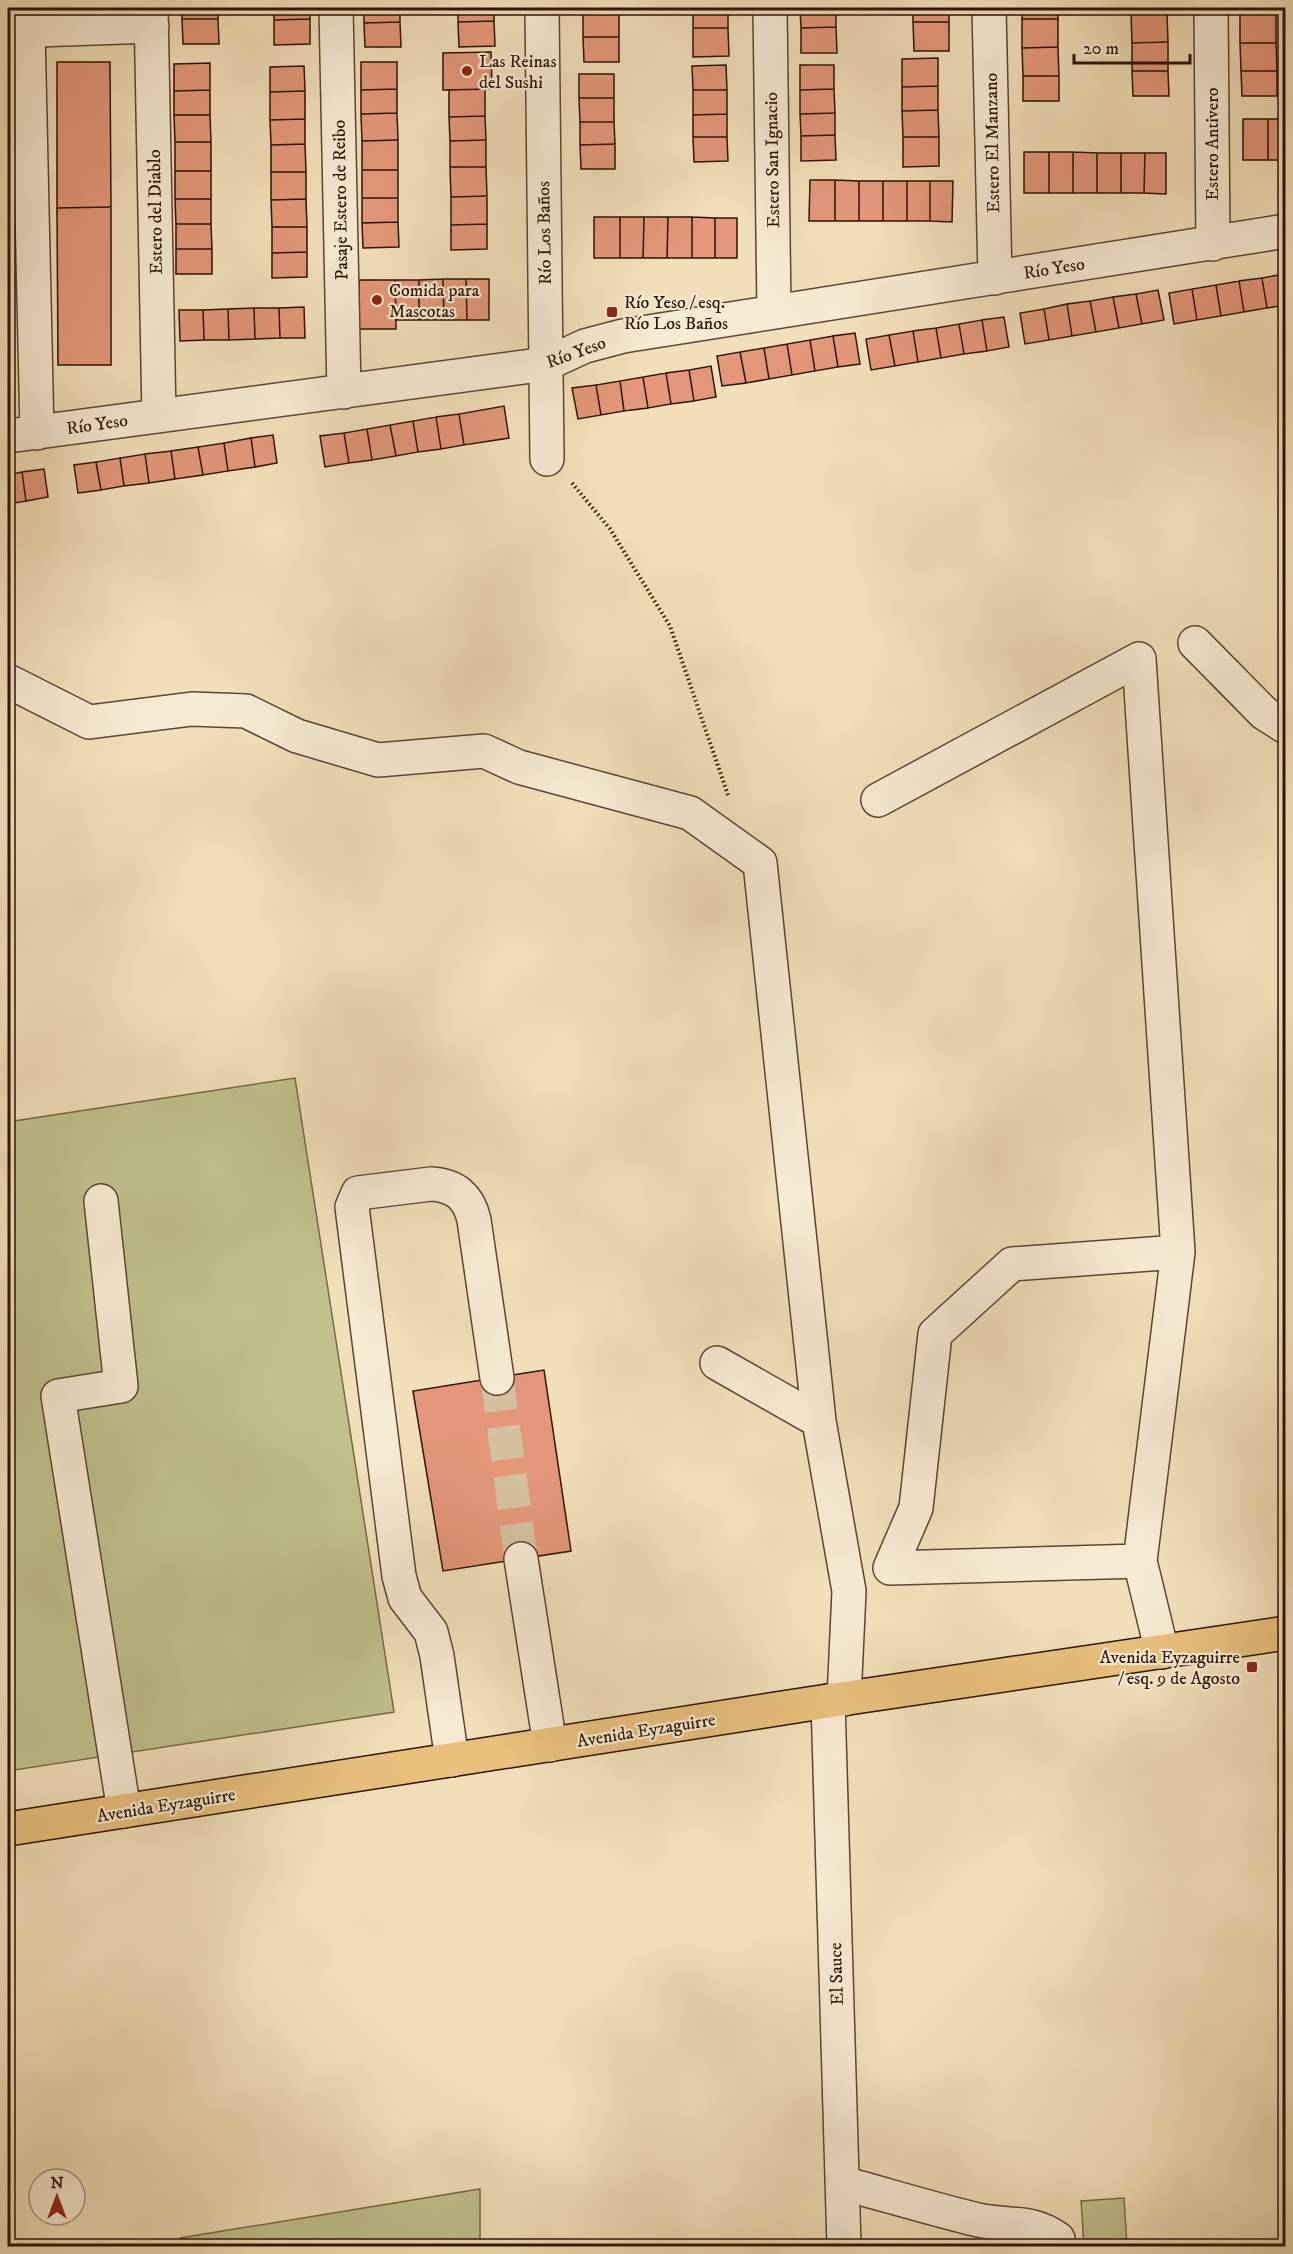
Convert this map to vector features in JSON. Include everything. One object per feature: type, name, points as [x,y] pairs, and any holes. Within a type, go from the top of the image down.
[{"type":"main road","name":"Avenida Eyzaguirre","points":[[8,1829],[836,1700],[1286,1633]]},
{"type":"street","name":"Pasaje Estero de Reibo","points":[[336,8],[344,392]]},
{"type":"street","name":"Río Los Baños","points":[[542,8],[546,364],[556,467]]},
{"type":"street","name":"Estero San Ignacio","points":[[770,8],[774,312]]},
{"type":"street","name":"Estero El Manzano","points":[[989,8],[995,278]]},
{"type":"street","name":"Estero Antivero","points":[[1211,8],[1213,244]]},
{"type":"street","points":[[22,435],[18,30],[151,17]]},
{"type":"street","name":"Estero del Diablo","points":[[151,17],[159,416]]},
{"type":"street","name":"Río Yeso","points":[[22,435],[546,364],[585,346],[623,336],[1286,231]]},
{"type":"street","points":[[1196,644],[1263,713],[1286,727]]},
{"type":"street","points":[[878,800],[1139,659],[1178,1252],[1140,1561],[1162,1652]]},
{"type":"street","name":"El Sauce","points":[[8,681],[89,722],[192,710],[246,711],[297,736],[378,760],[484,751],[519,767],[690,813],[760,863],[819,1421],[849,1591],[836,1700],[844,2247]]},
{"type":"street","points":[[452,1760],[437,1656],[431,1632],[405,1598],[399,1576],[352,1207],[358,1193],[443,1184],[464,1196],[471,1207],[474,1220],[497,1378]]},
{"type":"street","points":[[101,1201],[120,1386],[58,1396],[124,1811]]},
{"type":"street","points":[[1140,1561],[890,1568],[916,1508],[935,1334],[1012,1264],[1178,1252]]},
{"type":"street","points":[[717,1363],[819,1421]]},
{"type":"street","points":[[521,1559],[550,1745]]},
{"type":"street","points":[[842,2183],[982,2221],[1044,2229],[1058,2239]]},
{"type":"path","points":[[556,467],[610,529],[670,626],[729,800]]},
{"type":"green space","points":[[295,1078],[394,1712],[8,1771],[8,1122]]},
{"type":"green space","points":[[480,2189],[480,2246],[180,2246],[180,2238]]},
{"type":"green space","points":[[1124,2198],[1127,2246],[1084,2246],[1081,2201]]},
{"type":"building","points":[[182,8],[218,8],[218,19],[182,19]]},
{"type":"building","points":[[274,8],[310,8],[310,19],[274,20]]},
{"type":"building","points":[[364,8],[400,8],[400,22],[364,23]]},
{"type":"building","points":[[458,8],[494,8],[494,21],[458,22]]},
{"type":"building","points":[[693,8],[728,8],[728,28],[693,28]]},
{"type":"building","points":[[800,8],[836,8],[836,27],[801,28]]},
{"type":"building","points":[[913,8],[949,8],[949,22],[913,22]]},
{"type":"building","points":[[1022,8],[1058,8],[1058,19],[1022,19]]},
{"type":"building","points":[[1131,8],[1167,8],[1167,13],[1131,14]]},
{"type":"building","points":[[1240,8],[1276,8],[1276,14],[1240,14]]},
{"type":"building","points":[[583,10],[619,10],[619,37],[583,37]]},
{"type":"building","points":[[1167,13],[1168,42],[1132,43],[1131,14]]},
{"type":"building","points":[[1240,14],[1276,14],[1276,43],[1240,43]]},
{"type":"building","points":[[182,19],[218,19],[219,44],[183,44]]},
{"type":"building","points":[[310,19],[310,44],[274,45],[274,20]]},
{"type":"building","points":[[1022,19],[1058,19],[1058,47],[1022,48]]},
{"type":"building","points":[[494,21],[495,46],[459,47],[458,22]]},
{"type":"building","points":[[400,22],[401,47],[365,47],[364,23]]},
{"type":"building","points":[[913,22],[949,22],[949,51],[914,51]]},
{"type":"building","points":[[836,27],[837,53],[801,53],[801,28]]},
{"type":"building","points":[[693,28],[728,28],[729,56],[693,57]]},
{"type":"building","points":[[583,37],[619,37],[619,62],[584,62]]},
{"type":"building","points":[[1168,42],[1168,71],[1132,71],[1132,43]]},
{"type":"building","points":[[1240,43],[1276,43],[1277,71],[1241,71]]},
{"type":"building","points":[[1058,47],[1059,76],[1023,76],[1022,48]]},
{"type":"building","name":"Las Reinas del Sushi","points":[[491,52],[492,89],[443,90],[443,53]]},
{"type":"building","points":[[938,58],[938,86],[902,87],[902,59]]},
{"type":"building","points":[[57,62],[110,62],[111,207],[57,208]]},
{"type":"building","points":[[361,62],[397,62],[397,89],[361,90]]},
{"type":"building","points":[[210,63],[210,90],[174,91],[174,64]]},
{"type":"building","points":[[726,65],[727,90],[693,90],[692,66]]},
{"type":"building","points":[[800,65],[834,65],[834,89],[800,90]]},
{"type":"building","points":[[304,66],[305,91],[270,92],[270,67]]},
{"type":"building","points":[[1132,71],[1168,71],[1169,96],[1133,96]]},
{"type":"building","points":[[1241,71],[1277,71],[1277,96],[1242,96]]},
{"type":"building","points":[[579,74],[614,74],[614,98],[579,98]]},
{"type":"building","points":[[1023,76],[1059,76],[1059,101],[1023,101]]},
{"type":"building","points":[[938,86],[938,110],[902,111],[902,87]]},
{"type":"building","points":[[397,89],[397,113],[361,114],[361,90]]},
{"type":"building","points":[[485,89],[485,116],[449,117],[449,90]]},
{"type":"building","points":[[834,89],[835,113],[800,114],[800,90]]},
{"type":"building","points":[[210,90],[210,115],[174,115],[174,91]]},
{"type":"building","points":[[693,90],[727,90],[727,114],[693,115]]},
{"type":"building","points":[[305,91],[305,119],[270,120],[270,92]]},
{"type":"building","points":[[579,98],[614,98],[614,122],[580,122]]},
{"type":"building","points":[[938,110],[939,137],[903,137],[902,111]]},
{"type":"building","points":[[397,113],[398,140],[362,141],[361,114]]},
{"type":"building","points":[[835,113],[835,135],[801,136],[800,114]]},
{"type":"building","points":[[727,114],[727,137],[693,137],[693,115]]},
{"type":"building","points":[[174,115],[210,115],[211,142],[175,142]]},
{"type":"building","points":[[485,116],[486,140],[450,141],[449,117]]},
{"type":"building","points":[[305,119],[305,144],[271,145],[270,120]]},
{"type":"building","points":[[1243,119],[1268,119],[1268,160],[1243,160]]},
{"type":"building","points":[[1268,119],[1286,119],[1286,160],[1268,160]]},
{"type":"building","points":[[580,122],[614,122],[615,144],[580,145]]},
{"type":"building","points":[[835,135],[836,160],[801,161],[801,136]]},
{"type":"building","points":[[693,137],[727,137],[728,161],[694,162]]},
{"type":"building","points":[[903,137],[939,137],[939,166],[903,167]]},
{"type":"building","points":[[398,140],[398,170],[362,170],[362,141]]},
{"type":"building","points":[[486,140],[486,167],[450,167],[450,141]]},
{"type":"building","points":[[175,142],[211,142],[211,171],[175,171]]},
{"type":"building","points":[[305,144],[306,172],[271,172],[271,145]]},
{"type":"building","points":[[615,144],[615,169],[581,169],[580,145]]},
{"type":"building","points":[[1024,152],[1049,152],[1049,193],[1024,193]]},
{"type":"building","points":[[1049,152],[1073,152],[1073,193],[1049,193]]},
{"type":"building","points":[[1073,152],[1097,153],[1097,193],[1073,193]]},
{"type":"building","points":[[1097,153],[1121,153],[1121,193],[1097,193]]},
{"type":"building","points":[[1121,153],[1145,153],[1144,193],[1121,193]]},
{"type":"building","points":[[1145,153],[1166,153],[1166,194],[1144,193]]},
{"type":"building","points":[[450,167],[486,167],[487,196],[451,197]]},
{"type":"building","points":[[362,170],[398,170],[398,198],[362,198]]},
{"type":"building","points":[[175,171],[211,171],[211,199],[175,199]]},
{"type":"building","points":[[271,172],[306,172],[306,199],[271,200]]},
{"type":"building","points":[[810,180],[835,180],[835,221],[809,221]]},
{"type":"building","points":[[835,180],[859,181],[859,221],[835,221]]},
{"type":"building","points":[[859,181],[883,181],[883,221],[859,221]]},
{"type":"building","points":[[883,181],[907,181],[907,221],[883,221]]},
{"type":"building","points":[[907,181],[930,181],[930,221],[907,221]]},
{"type":"building","points":[[930,181],[953,181],[952,222],[930,221]]},
{"type":"building","points":[[487,196],[487,224],[451,225],[451,197]]},
{"type":"building","points":[[362,198],[398,198],[398,222],[362,223]]},
{"type":"building","points":[[175,199],[211,199],[211,224],[176,224]]},
{"type":"building","points":[[306,199],[307,227],[272,227],[271,200]]},
{"type":"building","points":[[111,207],[111,365],[58,365],[57,208]]},
{"type":"building","points":[[594,217],[620,217],[620,258],[594,258]]},
{"type":"building","points":[[620,217],[644,217],[643,258],[620,258]]},
{"type":"building","points":[[644,217],[668,217],[667,258],[643,258]]},
{"type":"building","points":[[668,217],[692,217],[692,258],[667,258]]},
{"type":"building","points":[[692,217],[715,218],[715,258],[692,258]]},
{"type":"building","points":[[715,218],[737,218],[737,258],[715,258]]},
{"type":"building","points":[[398,222],[399,247],[363,248],[362,223]]},
{"type":"building","points":[[176,224],[211,224],[212,249],[176,249]]},
{"type":"building","points":[[487,224],[487,249],[451,250],[451,225]]},
{"type":"building","points":[[272,227],[307,227],[307,252],[272,253]]},
{"type":"building","points":[[176,249],[212,249],[212,274],[176,274]]},
{"type":"building","points":[[307,252],[307,277],[272,278],[272,253]]},
{"type":"building","points":[[1285,274],[1286,305],[1267,308],[1262,278]]},
{"type":"building","points":[[1262,278],[1267,308],[1244,312],[1239,281]]},
{"type":"building","points":[[443,279],[466,279],[467,320],[444,320]]},
{"type":"building","points":[[443,279],[444,320],[419,320],[419,280]]},
{"type":"building","points":[[466,279],[489,279],[489,320],[467,320]]},
{"type":"building","name":"Comida para Mascotas","points":[[359,280],[395,280],[396,329],[359,329]]},
{"type":"building","points":[[395,280],[419,280],[419,320],[396,320]]},
{"type":"building","points":[[1239,281],[1244,312],[1221,316],[1216,285]]},
{"type":"building","points":[[1216,285],[1221,316],[1197,320],[1192,289]]},
{"type":"building","points":[[1192,289],[1197,320],[1174,324],[1169,293]]},
{"type":"building","points":[[1158,290],[1164,320],[1142,324],[1136,294]]},
{"type":"building","points":[[1136,294],[1142,324],[1119,328],[1113,297]]},
{"type":"building","points":[[1113,297],[1119,328],[1096,332],[1090,301]]},
{"type":"building","points":[[1090,301],[1096,332],[1072,336],[1067,304]]},
{"type":"building","points":[[1067,304],[1072,336],[1049,340],[1044,309]]},
{"type":"building","points":[[304,307],[305,338],[280,338],[279,308]]},
{"type":"building","points":[[254,308],[255,339],[229,340],[228,309]]},
{"type":"building","points":[[254,308],[279,308],[280,338],[255,339]]},
{"type":"building","points":[[228,309],[229,340],[204,340],[203,310]]},
{"type":"building","points":[[1044,309],[1049,340],[1025,344],[1020,313]]},
{"type":"building","points":[[179,310],[203,310],[204,340],[180,341]]},
{"type":"building","points":[[1004,317],[1009,347],[987,351],[982,320]]},
{"type":"building","points":[[982,320],[987,351],[964,354],[959,324]]},
{"type":"building","points":[[959,324],[964,354],[941,358],[936,328]]},
{"type":"building","points":[[936,328],[941,358],[918,362],[913,331]]},
{"type":"building","points":[[913,331],[918,362],[895,366],[889,335]]},
{"type":"building","points":[[855,333],[860,364],[838,367],[833,336]]},
{"type":"building","points":[[889,335],[895,366],[871,370],[866,339]]},
{"type":"building","points":[[833,336],[838,367],[815,371],[810,340]]},
{"type":"building","points":[[810,340],[815,371],[792,375],[787,344]]},
{"type":"building","points":[[787,344],[792,375],[769,379],[764,348]]},
{"type":"building","points":[[764,348],[769,379],[746,383],[740,352]]},
{"type":"building","points":[[740,352],[746,383],[722,386],[717,356]]},
{"type":"building","points":[[711,366],[716,397],[694,401],[689,370]]},
{"type":"building","points":[[689,370],[694,401],[671,404],[666,373]]},
{"type":"building","points":[[666,373],[671,404],[648,408],[643,377]]},
{"type":"building","points":[[643,377],[648,408],[624,411],[620,381]]},
{"type":"building","points":[[620,381],[624,411],[601,415],[596,385]]},
{"type":"building","points":[[596,385],[601,415],[578,419],[572,388]]},
{"type":"building","points":[[504,406],[509,438],[464,445],[459,414]]},
{"type":"building","points":[[459,414],[464,445],[441,449],[436,417]]},
{"type":"building","points":[[436,417],[441,449],[418,452],[413,421]]},
{"type":"building","points":[[413,421],[418,452],[396,456],[390,425]]},
{"type":"building","points":[[390,425],[396,456],[372,460],[367,429]]},
{"type":"building","points":[[367,429],[372,460],[349,463],[344,433]]},
{"type":"building","points":[[344,433],[349,463],[325,467],[320,436]]},
{"type":"building","points":[[273,435],[277,463],[255,467],[251,438]]},
{"type":"building","points":[[251,438],[255,467],[228,471],[224,443]]},
{"type":"building","points":[[224,443],[228,471],[203,475],[198,447]]},
{"type":"building","points":[[198,447],[203,475],[175,479],[171,451]]},
{"type":"building","points":[[171,451],[175,479],[149,483],[145,454]]},
{"type":"building","points":[[145,454],[149,483],[124,486],[120,458]]},
{"type":"building","points":[[120,458],[124,486],[101,490],[96,462]]},
{"type":"building","points":[[96,462],[101,490],[78,493],[74,465]]},
{"type":"building","points":[[44,469],[48,497],[26,501],[22,472]]},
{"type":"building","points":[[22,472],[26,501],[8,504],[8,475]]},
{"type":"building","points":[[544,1370],[571,1551],[443,1571],[413,1391]]},
{"type":"tunnel","points":[[497,1378],[521,1559]]},
{"type":"place","name":"Las Reinas del Sushi","points":[[467,71]]},
{"type":"place","name":"Comida para Mascotas","points":[[377,300]]},
{"type":"place","name":"Río Yeso / esq. Río Los Baños","points":[[612,312]]},
{"type":"place","name":"Avenida Eyzaguirre / esq. 9 de Agosto","points":[[1252,1667]]}]
